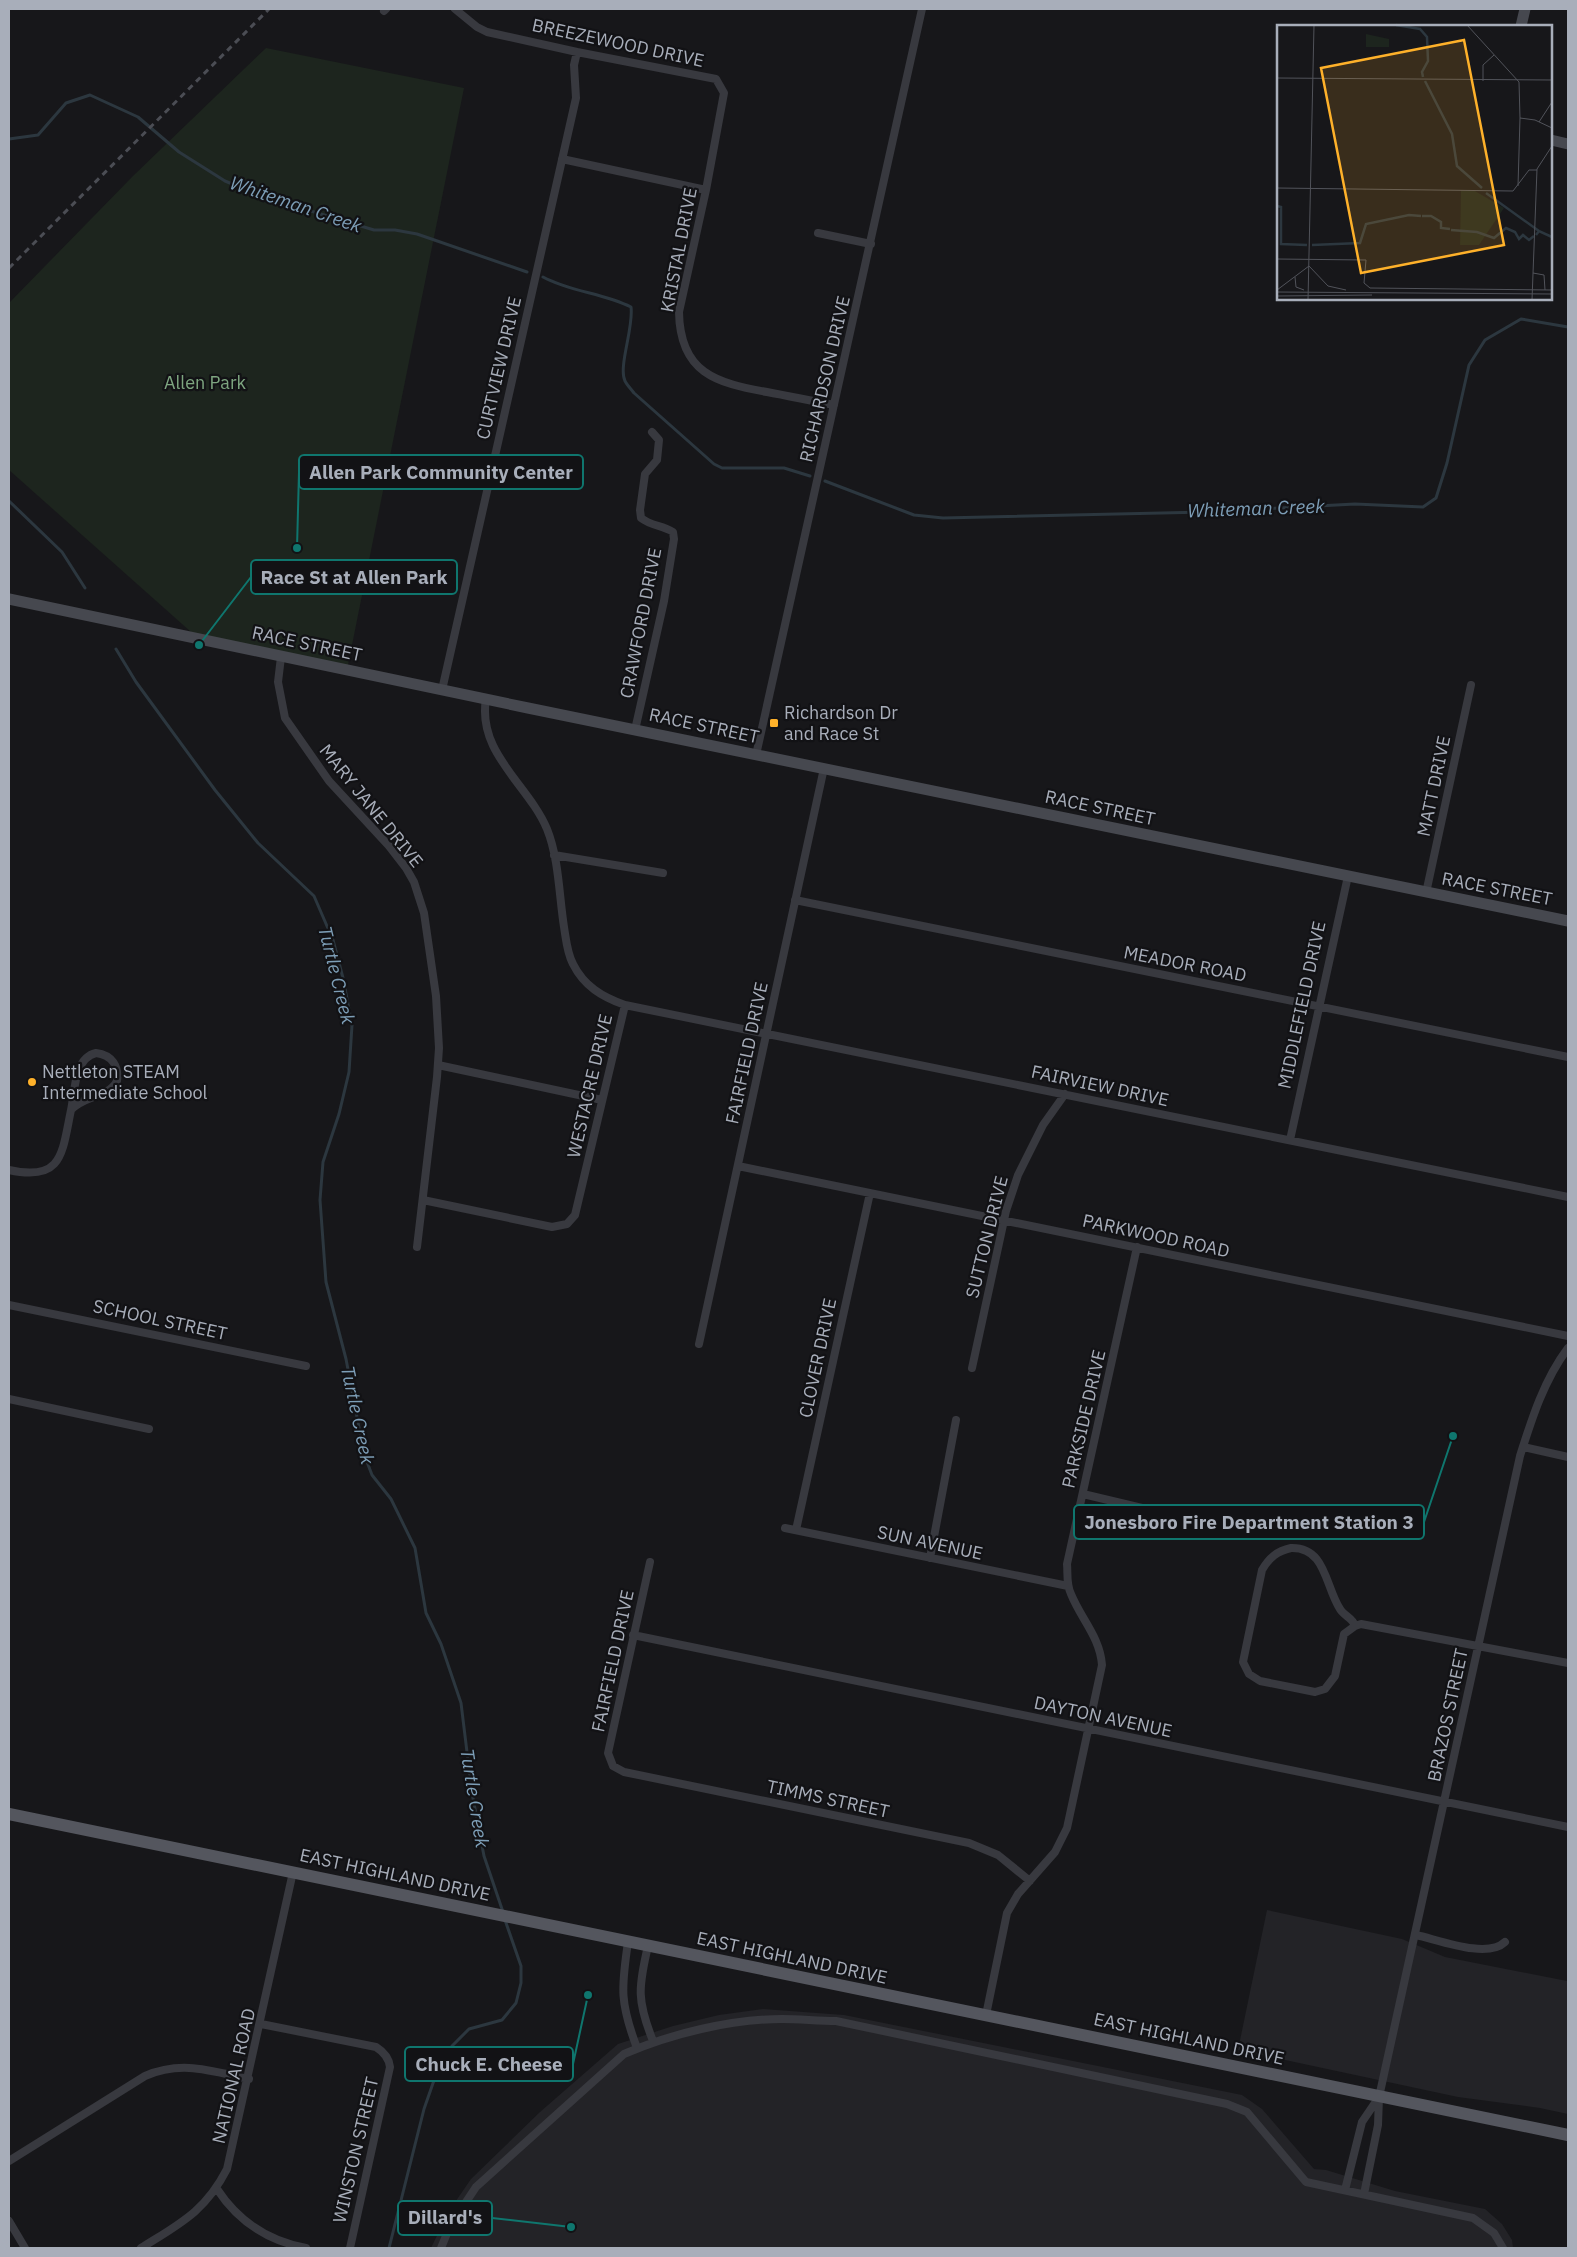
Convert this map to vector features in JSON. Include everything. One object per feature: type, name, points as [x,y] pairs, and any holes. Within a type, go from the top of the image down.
[{"type":"main road","name":"EAST HIGHLAND DRIVE","points":[[9,1814],[1568,2135]]},
{"type":"street","name":"BREEZEWOOD DRIVE","points":[[455,9],[471,23],[487,32],[577,52],[713,78],[720,84]]},
{"type":"street","name":"RICHARDSON DRIVE","points":[[756,755],[922,9]]},
{"type":"street","points":[[1521,25],[1525,9]]},
{"type":"street","name":"CURTVIEW DRIVE","points":[[442,690],[576,98],[574,65],[577,52]]},
{"type":"street","name":"KRISTAL DRIVE","points":[[720,84],[724,93],[706,190],[679,312],[682,336],[692,358],[706,373],[728,385],[834,405]]},
{"type":"street","points":[[1552,140],[1568,144]]},
{"type":"street","points":[[562,159],[706,190]]},
{"type":"street","points":[[818,233],[871,244]]},
{"type":"street","name":"CRAWFORD DRIVE","points":[[635,730],[665,594],[674,539],[673,532],[649,525],[641,518],[640,510],[645,474],[657,460],[659,440],[652,432]]},
{"type":"street","name":"RACE STREET","points":[[9,599],[281,657],[1568,921]]},
{"type":"street","name":"MARY JANE DRIVE","points":[[281,657],[278,682],[285,718],[329,781],[348,804],[389,846],[414,882],[426,924],[436,996],[438,1065],[417,1247]]},
{"type":"street","name":"MATT DRIVE","points":[[1426,892],[1471,685]]},
{"type":"street","name":"WESTACRE DRIVE","points":[[423,1200],[552,1227],[567,1224],[575,1215],[625,1005],[600,994],[579,974],[572,962],[566,942],[554,855],[546,828],[528,795],[498,756],[488,739],[484,722],[486,699]]},
{"type":"street","name":"FAIRFIELD DRIVE","points":[[699,1344],[824,768]]},
{"type":"street","points":[[554,855],[663,873]]},
{"type":"street","name":"MIDDLEFIELD DRIVE","points":[[1290,1140],[1321,1006],[1348,876]]},
{"type":"street","name":"MEADOR ROAD","points":[[795,900],[1568,1058]]},
{"type":"street","name":"FAIRVIEW DRIVE","points":[[625,1005],[766,1032],[1568,1197]]},
{"type":"street","points":[[9,1170],[27,1174],[47,1170],[62,1153],[79,1067],[87,1057],[96,1054],[108,1056],[117,1068],[118,1078],[114,1087],[102,1094],[84,1099],[71,1110]]},
{"type":"street","points":[[438,1065],[602,1100]]},
{"type":"street","name":"SUTTON DRIVE","points":[[972,1368],[1004,1220],[1018,1175],[1029,1149],[1043,1124],[1066,1094]]},
{"type":"street","name":"PARKWOOD ROAD","points":[[738,1166],[1568,1336]]},
{"type":"street","name":"CLOVER DRIVE","points":[[796,1530],[870,1193]]},
{"type":"street","name":"PARKSIDE DRIVE","points":[[986,2015],[1007,1913],[1012,1902],[1055,1852],[1067,1828],[1102,1665],[1101,1653],[1094,1635],[1068,1586],[1067,1564],[1137,1247]]},
{"type":"street","name":"SCHOOL STREET","points":[[9,1305],[306,1366]]},
{"type":"street","name":"BRAZOS STREET","points":[[1379,2096],[1523,1447],[1552,1372],[1568,1348]]},
{"type":"street","points":[[9,1400],[149,1429]]},
{"type":"street","points":[[930,1558],[956,1420]]},
{"type":"street","points":[[1523,1447],[1568,1457]]},
{"type":"street","points":[[1083,1494],[1142,1508]]},
{"type":"street","name":"SUN AVENUE","points":[[785,1528],[1068,1586]]},
{"type":"street","points":[[1355,1626],[1354,1621],[1340,1610],[1319,1561],[1309,1552],[1300,1548],[1281,1550],[1267,1561],[1262,1570],[1243,1658],[1245,1668],[1252,1677],[1260,1682],[1308,1692],[1325,1689],[1336,1676],[1344,1634],[1355,1626],[1362,1624],[1568,1663]]},
{"type":"street","name":"FAIRFIELD DRIVE","points":[[612,1766],[608,1752],[650,1562]]},
{"type":"street","name":"DAYTON AVENUE","points":[[633,1635],[1568,1827]]},
{"type":"street","name":"TIMMS STREET","points":[[612,1766],[624,1772],[969,1843],[998,1855],[1030,1881]]},
{"type":"street","name":"NATIONAL ROAD","points":[[141,2248],[193,2215],[217,2189],[230,2163],[293,1872]]},
{"type":"street","points":[[1416,1935],[1487,1950],[1500,1947],[1505,1942]]},
{"type":"street","points":[[628,1942],[622,1986],[624,2014],[637,2048]]},
{"type":"street","points":[[648,1946],[640,1993],[642,2011],[653,2042]]},
{"type":"street","points":[[441,2248],[450,2226],[476,2186],[598,2075],[624,2054],[653,2042],[741,2022],[781,2019],[836,2022],[1209,2099],[1247,2112],[1306,2182],[1473,2218],[1494,2233],[1502,2248]]},
{"type":"street","name":"WINSTON STREET","points":[[261,2024],[376,2047],[388,2058],[390,2067],[350,2248]]},
{"type":"street","points":[[9,2161],[145,2076],[159,2070],[189,2066],[249,2079]]},
{"type":"street","points":[[1345,2190],[1362,2122],[1379,2096]]},
{"type":"street","points":[[1364,2194],[1378,2125],[1379,2096]]},
{"type":"street","points":[[217,2189],[230,2206],[251,2225],[274,2239],[306,2248]]},
{"type":"street","points":[[9,2221],[25,2248]]},
{"type":"shaded area","points":[[1267,1910],[1402,1939],[1445,1957],[1567,1981],[1568,1978],[1568,2114],[1540,2108],[1458,2097],[1238,2050]]},
{"type":"shaded area","points":[[763,2009],[844,2015],[1242,2095],[1262,2109],[1314,2169],[1326,2170],[1395,2191],[1485,2209],[1502,2224],[1512,2240],[1513,2248],[431,2248],[449,2211],[471,2179],[540,2112],[618,2044],[673,2026],[719,2015]]},
{"type":"green space","name":"Allen Park","points":[[266,48],[464,88],[347,670],[200,640],[9,470],[9,303],[133,176]]},
{"type":"waterway","name":"Whiteman Creek","points":[[9,139],[38,135],[66,103],[90,95],[138,117],[179,152],[225,181],[261,196],[374,230],[395,230],[417,234],[527,272]]},
{"type":"waterway","name":"Whiteman Creek","points":[[543,277],[631,307],[623,366],[625,381],[634,393],[714,464],[722,468],[784,468],[810,476]]},
{"type":"waterway","name":"Whiteman Creek","points":[[825,481],[914,515],[943,518],[1206,512],[1355,504],[1423,507],[1436,498],[1447,463],[1469,365],[1485,340],[1521,319],[1568,327]]},
{"type":"waterway","name":"Turtle Creek","points":[[9,501],[62,552],[85,588]]},
{"type":"waterway","name":"Turtle Creek","points":[[116,649],[136,682],[215,790],[258,843],[314,896],[333,940],[352,1025],[349,1072],[339,1114],[323,1162],[320,1200],[326,1282],[346,1359],[364,1454],[372,1475],[391,1499],[415,1548],[426,1613],[441,1644],[461,1703],[472,1793],[484,1856],[503,1912]]},
{"type":"waterway","name":"Turtle Creek","points":[[389,2248],[424,2109],[439,2066],[452,2046],[469,2029],[502,2020],[516,2003],[521,1983],[521,1966],[505,1920]]},
{"type":"railway","points":[[9,268],[269,9]]},
{"type":"place","name":"Allen Park Community Center","points":[[297,548]]},
{"type":"place","name":"Race St at Allen Park","points":[[199,645]]},
{"type":"place","name":"Richardson Dr and Race St","points":[[774,723]]},
{"type":"place","name":"Nettleton STEAM Intermediate School","points":[[32,1082]]},
{"type":"place","name":"Jonesboro Fire Department Station 3","points":[[1453,1436]]},
{"type":"place","name":"Chuck E. Cheese","points":[[588,1995]]},
{"type":"place","name":"Dillard's","points":[[571,2227]]}]
